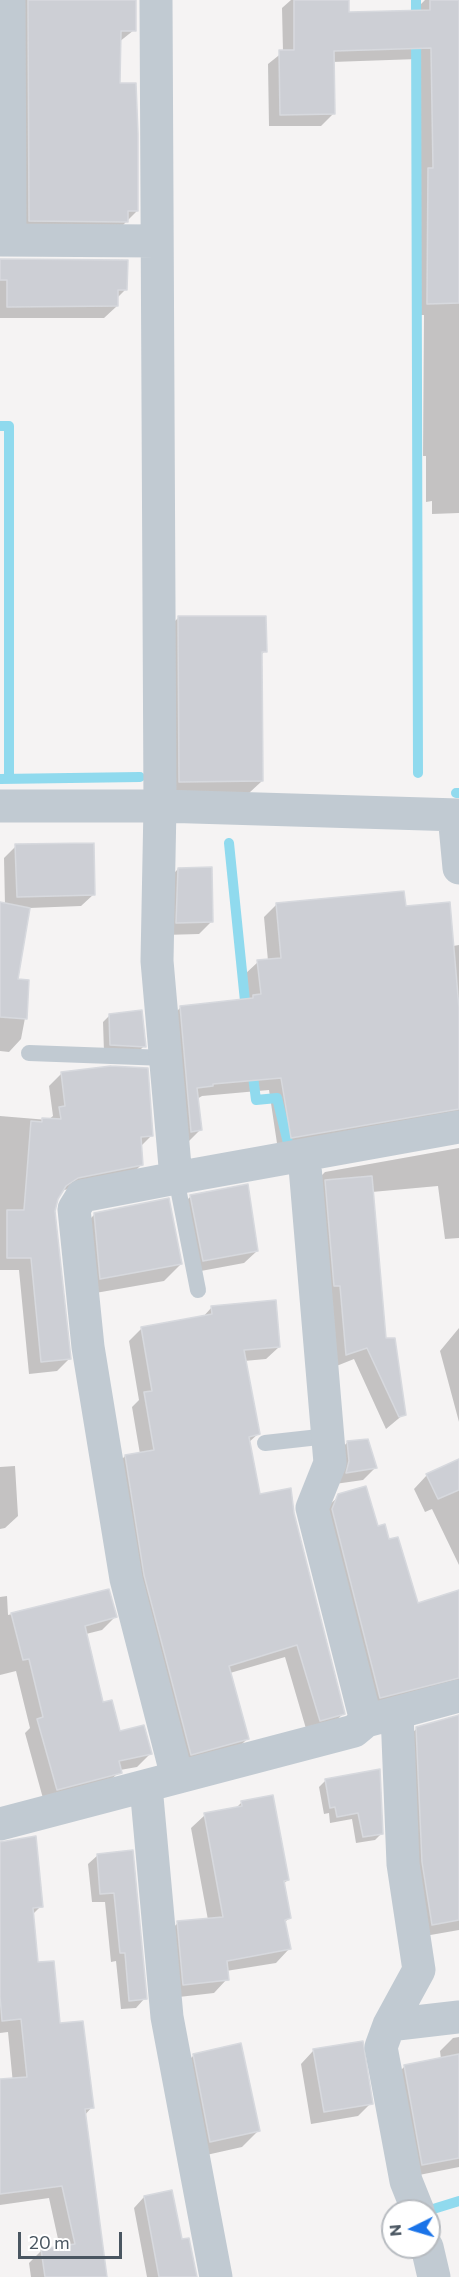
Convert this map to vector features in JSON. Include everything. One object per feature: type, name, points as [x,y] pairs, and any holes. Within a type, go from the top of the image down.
[{"type":"street","points":[[9,0],[5,240],[157,241]]},
{"type":"street","points":[[156,0],[160,806],[158,961],[176,1178]]},
{"type":"street","points":[[0,806],[160,806],[457,815],[459,868]]},
{"type":"street","points":[[177,1777],[126,1579],[88,1347],[74,1209],[82,1196],[459,1127]]},
{"type":"street","points":[[304,1155],[330,1463],[312,1508],[381,1717],[419,1970],[389,2025],[381,2047],[406,2181],[413,2199]]},
{"type":"street","points":[[0,1824],[354,1731],[381,1717],[459,1696]]},
{"type":"street","points":[[146,1786],[167,2017],[216,2277]]},
{"type":"street","points":[[389,2025],[459,2017]]},
{"type":"street","points":[[430,2259],[434,2277]]},
{"type":"lane","points":[[29,1053],[166,1058]]},
{"type":"lane","points":[[176,1178],[198,1290]]},
{"type":"lane","points":[[265,1443],[328,1436]]},
{"type":"building","points":[[28,0],[136,0],[136,31],[121,31],[120,83],[136,83],[138,134],[138,211],[128,211],[128,222],[29,221]]},
{"type":"building","points":[[294,0],[349,0],[349,12],[430,10],[430,0],[459,0],[459,303],[427,304],[428,168],[433,168],[431,48],[334,51],[335,114],[280,115],[279,50],[294,50]]},
{"type":"building","points":[[0,259],[128,260],[127,290],[118,290],[118,306],[7,307],[7,280],[0,280]]},
{"type":"building","points":[[178,616],[266,616],[267,652],[262,652],[263,781],[179,782]]},
{"type":"building","points":[[94,843],[95,895],[17,897],[15,844]]},
{"type":"building","points":[[212,867],[213,922],[176,923],[178,868]]},
{"type":"building","points":[[404,891],[406,906],[450,902],[459,1008],[459,1109],[291,1138],[281,1078],[213,1084],[213,1086],[197,1088],[202,1130],[191,1132],[180,1006],[253,998],[253,995],[261,994],[257,960],[281,958],[276,903]]},
{"type":"building","points":[[0,902],[30,908],[18,979],[29,980],[27,1019],[0,1017]]},
{"type":"building","points":[[142,1010],[146,1047],[110,1045],[109,1014]]},
{"type":"building","points":[[111,1066],[148,1068],[153,1136],[141,1137],[143,1165],[78,1178],[66,1186],[58,1199],[55,1211],[71,1359],[41,1362],[31,1258],[7,1258],[7,1210],[24,1210],[31,1121],[42,1122],[42,1118],[61,1119],[59,1107],[65,1106],[61,1072]]},
{"type":"building","points":[[372,1176],[386,1338],[395,1338],[406,1415],[399,1417],[367,1348],[346,1355],[340,1286],[334,1286],[325,1180]]},
{"type":"building","points":[[248,1184],[258,1251],[203,1261],[190,1195]]},
{"type":"building","points":[[169,1198],[182,1264],[100,1279],[94,1213]]},
{"type":"building","points":[[276,1300],[280,1347],[244,1350],[260,1434],[249,1437],[260,1494],[291,1488],[294,1513],[345,1714],[320,1721],[297,1645],[229,1666],[249,1739],[191,1755],[144,1575],[125,1455],[154,1450],[144,1392],[152,1391],[141,1327],[212,1314],[211,1306]]},
{"type":"building","points":[[368,1439],[377,1468],[346,1473],[349,1461],[347,1441]]},
{"type":"building","points":[[459,1459],[459,1490],[438,1499],[426,1474]]},
{"type":"building","points":[[366,1486],[378,1526],[385,1524],[389,1539],[398,1537],[418,1603],[459,1590],[459,1678],[380,1698],[332,1509],[338,1494]]},
{"type":"building","points":[[109,1589],[117,1617],[85,1626],[103,1702],[112,1700],[120,1731],[144,1725],[152,1754],[119,1761],[122,1773],[57,1790],[37,1719],[43,1717],[29,1659],[23,1660],[11,1613]]},
{"type":"building","points":[[459,1715],[459,1920],[432,1925],[422,1862],[416,1727]]},
{"type":"building","points":[[380,1769],[383,1834],[363,1837],[358,1813],[337,1817],[335,1807],[330,1808],[325,1779]]},
{"type":"building","points":[[273,1795],[289,1880],[284,1881],[291,1918],[285,1920],[291,1949],[227,1961],[229,1980],[183,1985],[177,1921],[223,1917],[204,1813],[242,1806],[241,1801]]},
{"type":"building","points":[[36,1836],[43,1907],[33,1908],[38,1962],[54,1961],[60,2023],[83,2021],[94,2108],[85,2109],[107,2277],[45,2277],[41,2249],[75,2244],[62,2186],[0,2194],[0,2079],[27,2077],[21,2019],[2,2021],[0,1842]]},
{"type":"building","points":[[133,1850],[147,1999],[129,2001],[125,1953],[120,1953],[114,1893],[100,1894],[97,1854]]},
{"type":"building","points":[[363,2041],[373,2104],[324,2112],[313,2049]]},
{"type":"building","points":[[241,2043],[260,2131],[210,2142],[193,2054]]},
{"type":"building","points":[[459,2054],[459,2158],[422,2165],[404,2065]]},
{"type":"building","points":[[172,2190],[182,2239],[189,2238],[197,2277],[159,2277],[144,2196]]},
{"type":"waterway","points":[[416,0],[418,773]]},
{"type":"waterway","points":[[0,426],[9,426],[9,779]]},
{"type":"waterway","points":[[0,779],[140,777]]},
{"type":"waterway","points":[[229,843],[246,1011]]},
{"type":"waterway","points":[[252,1068],[256,1100],[277,1098],[290,1151]]},
{"type":"waterway","points":[[441,2207],[459,2201]]}]
